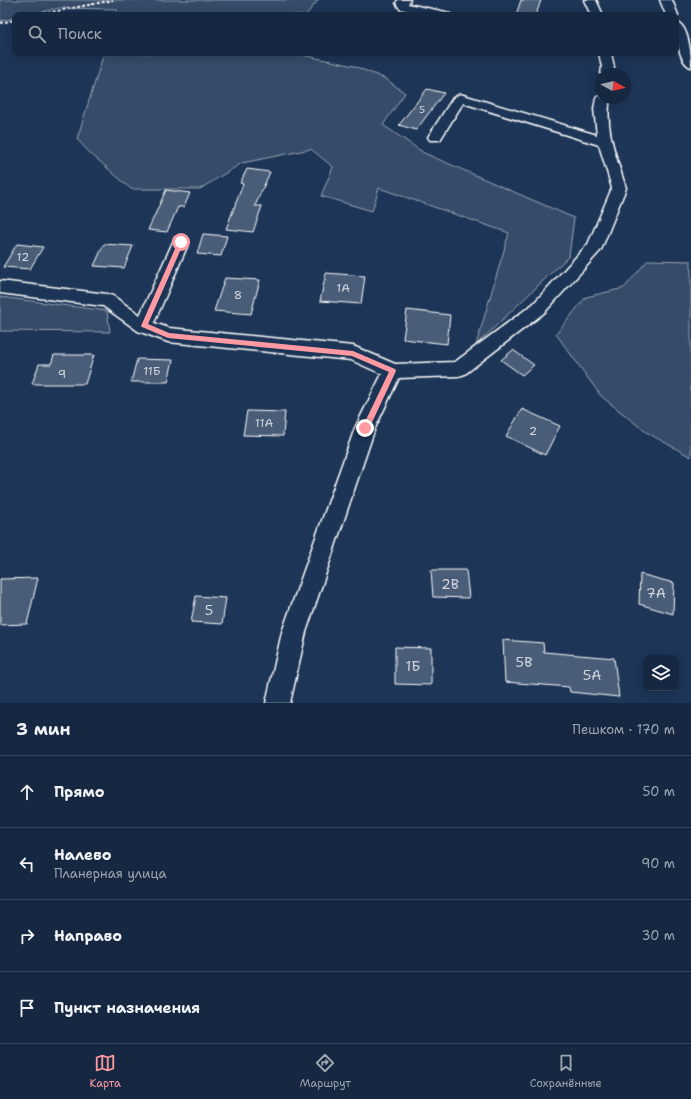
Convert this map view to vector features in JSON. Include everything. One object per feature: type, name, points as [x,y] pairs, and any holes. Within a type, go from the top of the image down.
[{"type":"street","points":[[404,0],[402,3],[404,7],[430,12]]},
{"type":"street","points":[[590,0],[596,12]]},
{"type":"street","points":[[666,0],[671,12]]},
{"type":"street","points":[[679,33],[691,63]]},
{"type":"street","points":[[606,56],[608,68]]},
{"type":"street","points":[[435,137],[460,98],[514,113],[605,142]]},
{"type":"street","points":[[0,287],[107,300],[144,326],[168,336],[353,353],[393,371],[459,369],[539,308],[595,246],[619,188],[605,142],[601,109],[602,104]]},
{"type":"street","points":[[144,326],[181,242]]},
{"type":"street","points":[[278,703],[294,632],[365,428],[393,371]]},
{"type":"path","points":[[53,12],[113,0]]},
{"type":"path","points":[[0,23],[12,21]]},
{"type":"shaded area","points":[[0,0],[318,0],[308,12],[116,12],[117,9],[59,8],[41,12],[12,12],[12,19],[0,21]]},
{"type":"shaded area","points":[[103,56],[307,56],[354,66],[386,79],[405,93],[383,125],[424,153],[574,218],[569,256],[476,345],[509,233],[379,188],[372,211],[321,196],[333,167],[311,149],[242,163],[200,189],[131,189],[89,152],[77,139]]},
{"type":"shaded area","points":[[648,260],[691,261],[691,457],[646,432],[601,396],[556,334],[586,297],[624,288]]},
{"type":"shaded area","points":[[0,297],[107,311],[110,332],[0,331]]},
{"type":"building","points":[[521,0],[541,0],[537,12],[517,12]]},
{"type":"building","points":[[427,89],[444,93],[416,130],[399,125]]},
{"type":"building","points":[[247,169],[270,172],[255,206],[262,206],[253,232],[226,229],[243,184],[240,183]]},
{"type":"building","points":[[166,190],[190,193],[184,207],[178,207],[167,232],[148,230]]},
{"type":"building","points":[[203,234],[227,236],[221,256],[197,254]]},
{"type":"building","points":[[17,244],[43,247],[30,269],[3,267]]},
{"type":"building","points":[[104,244],[133,246],[124,268],[94,266]]},
{"type":"building","points":[[326,273],[365,276],[361,304],[320,301]]},
{"type":"building","points":[[225,278],[260,280],[251,314],[214,311]]},
{"type":"building","points":[[407,310],[450,315],[447,344],[403,339]]},
{"type":"building","points":[[513,350],[534,365],[522,375],[501,360]]},
{"type":"building","points":[[54,355],[94,355],[85,384],[32,384],[39,364],[51,364]]},
{"type":"building","points":[[137,359],[173,360],[168,382],[131,382]]},
{"type":"building","points":[[522,409],[560,426],[545,455],[506,436]]},
{"type":"building","points":[[247,411],[285,412],[283,436],[243,435]]},
{"type":"building","points":[[431,570],[466,570],[469,598],[433,597]]},
{"type":"building","points":[[640,574],[674,583],[673,614],[639,604]]},
{"type":"building","points":[[38,578],[27,624],[0,625],[0,579]]},
{"type":"building","points":[[196,596],[226,598],[222,624],[191,622]]},
{"type":"building","points":[[503,640],[543,643],[544,652],[614,658],[619,697],[570,692],[569,687],[505,682]]},
{"type":"building","points":[[395,647],[431,648],[431,685],[395,684]]},
{"type":"route","points":[[181,242],[144,326],[168,336],[353,353],[393,371],[365,428]]}]
